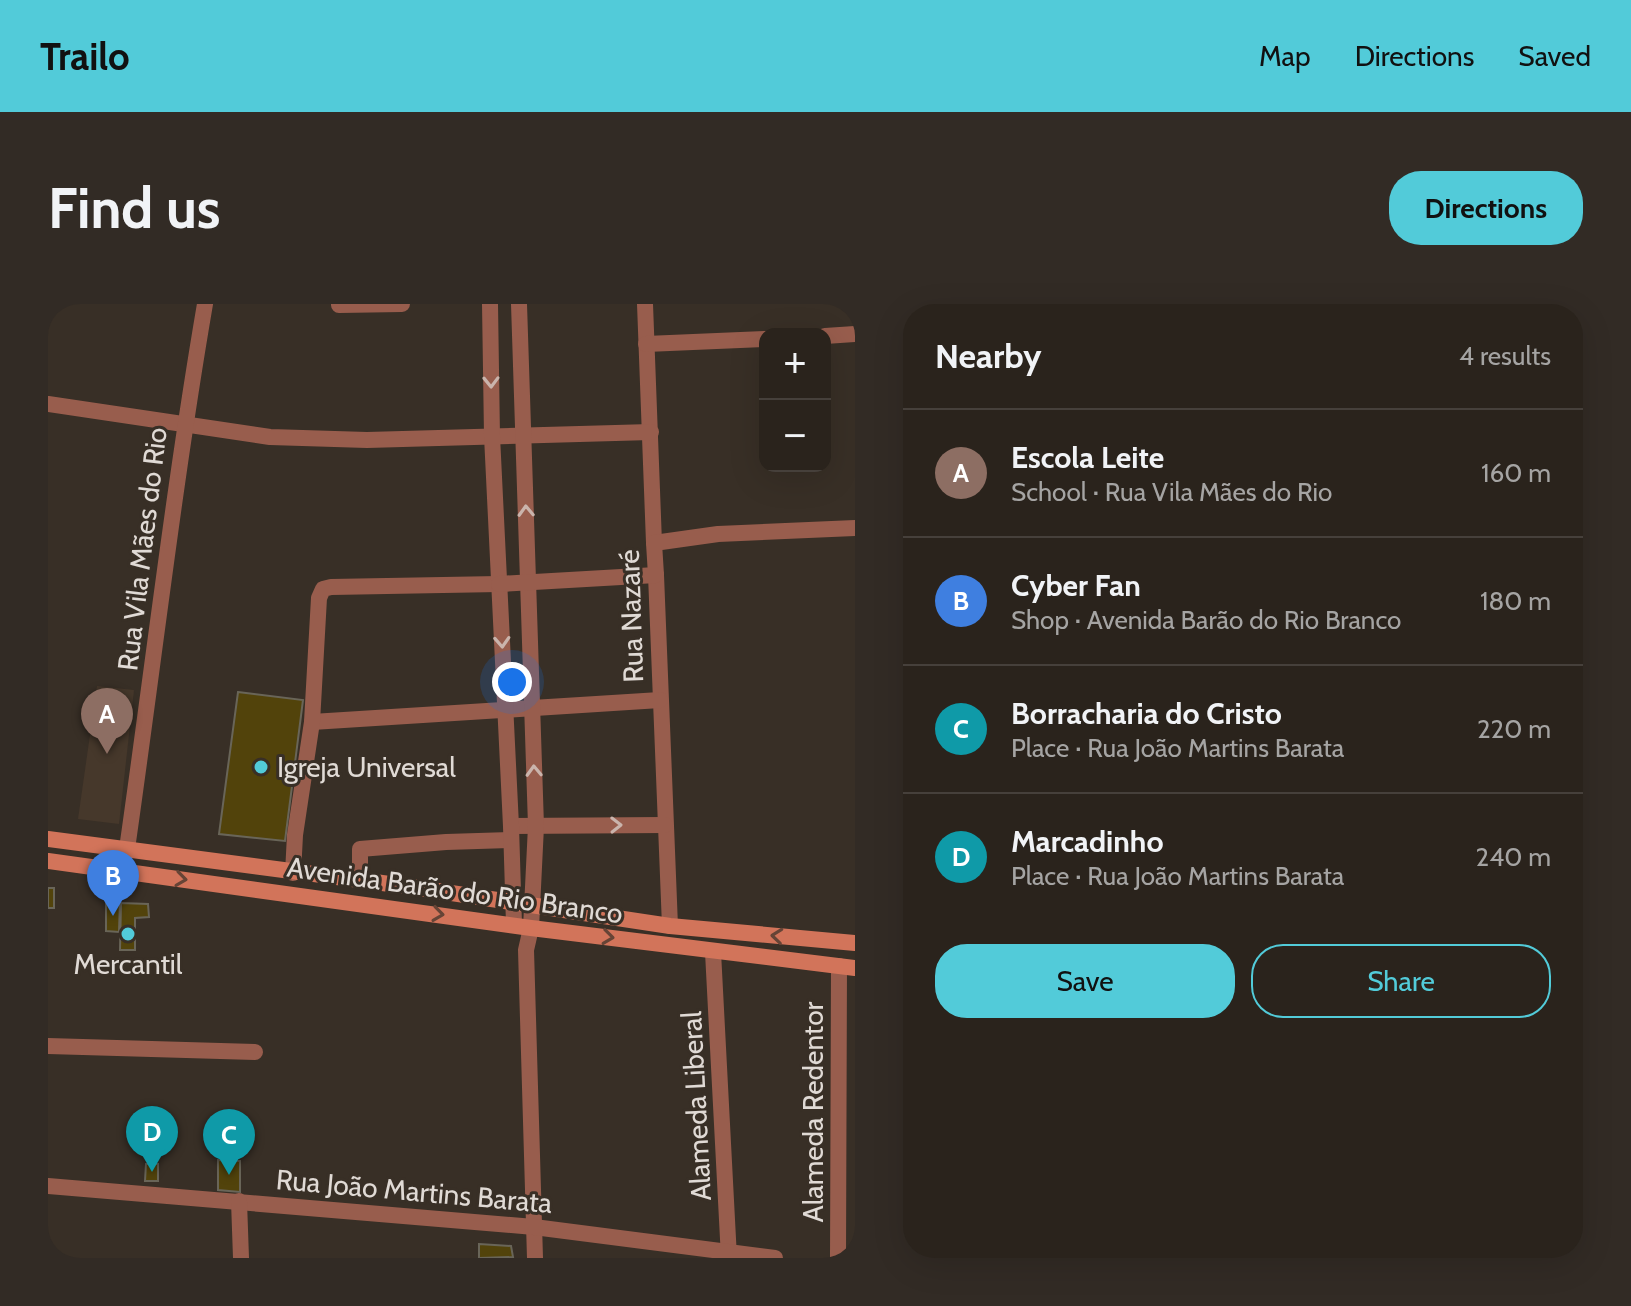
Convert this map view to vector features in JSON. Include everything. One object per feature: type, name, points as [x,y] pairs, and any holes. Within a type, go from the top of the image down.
[{"type":"main road","name":"Avenida Barão do Rio Branco","points":[[48,839],[532,904],[670,926],[855,943]]},
{"type":"main road","name":"Avenida Barão do Rio Branco","points":[[48,861],[531,928],[847,967]]},
{"type":"street","name":"Rua Vila Mães do Rio","points":[[127,849],[184,425],[205,304]]},
{"type":"street","points":[[339,305],[402,304]]},
{"type":"street","points":[[490,304],[492,436],[512,902],[514,924],[526,950]]},
{"type":"street","points":[[519,304],[536,826],[531,928],[526,950],[535,1258]]},
{"type":"street","name":"Rua Nazaré","points":[[645,304],[670,926]]},
{"type":"street","points":[[831,336],[855,334]]},
{"type":"street","points":[[646,344],[759,339]]},
{"type":"street","points":[[48,404],[270,437],[367,440],[651,432]]},
{"type":"street","points":[[654,543],[718,534],[855,528]]},
{"type":"street","points":[[293,873],[295,835],[312,722],[319,598],[323,589],[656,575]]},
{"type":"street","points":[[312,722],[660,700]]},
{"type":"street","points":[[360,880],[360,849],[446,842],[511,833],[536,826],[665,825]]},
{"type":"street","name":"Alameda Liberal","points":[[713,952],[729,1255]]},
{"type":"street","name":"Alameda Redentor","points":[[838,1258],[847,967]]},
{"type":"street","points":[[48,1046],[255,1052]]},
{"type":"street","name":"Rua João Martins Barata","points":[[48,1186],[534,1227],[729,1255],[775,1258]]},
{"type":"street","points":[[239,1201],[241,1258]]},
{"type":"shaded area","points":[[97,686],[134,690],[119,824],[78,819]]},
{"type":"building","name":"Igreja Universal","points":[[238,692],[303,700],[285,841],[219,834]]},
{"type":"building","points":[[48,888],[54,888],[54,908],[48,908]]},
{"type":"building","points":[[106,899],[120,900],[119,932],[106,931]]},
{"type":"building","name":"Mercantil","points":[[121,903],[148,904],[149,917],[135,918],[135,950],[120,950]]},
{"type":"building","points":[[218,1160],[240,1161],[240,1192],[218,1190]]},
{"type":"building","points":[[146,1164],[158,1164],[158,1181],[145,1181]]},
{"type":"building","points":[[479,1244],[511,1246],[513,1257],[479,1258]]},
{"type":"place","name":"Escola Leite","points":[[107,754]]},
{"type":"place","name":"Igreja Universal","points":[[261,767]]},
{"type":"place","name":"Cyber Fan","points":[[113,916]]},
{"type":"place","name":"Mercantil","points":[[128,934]]},
{"type":"place","name":"Marcadinho","points":[[152,1172]]},
{"type":"place","name":"Borracharia do Cristo","points":[[229,1175]]}]
